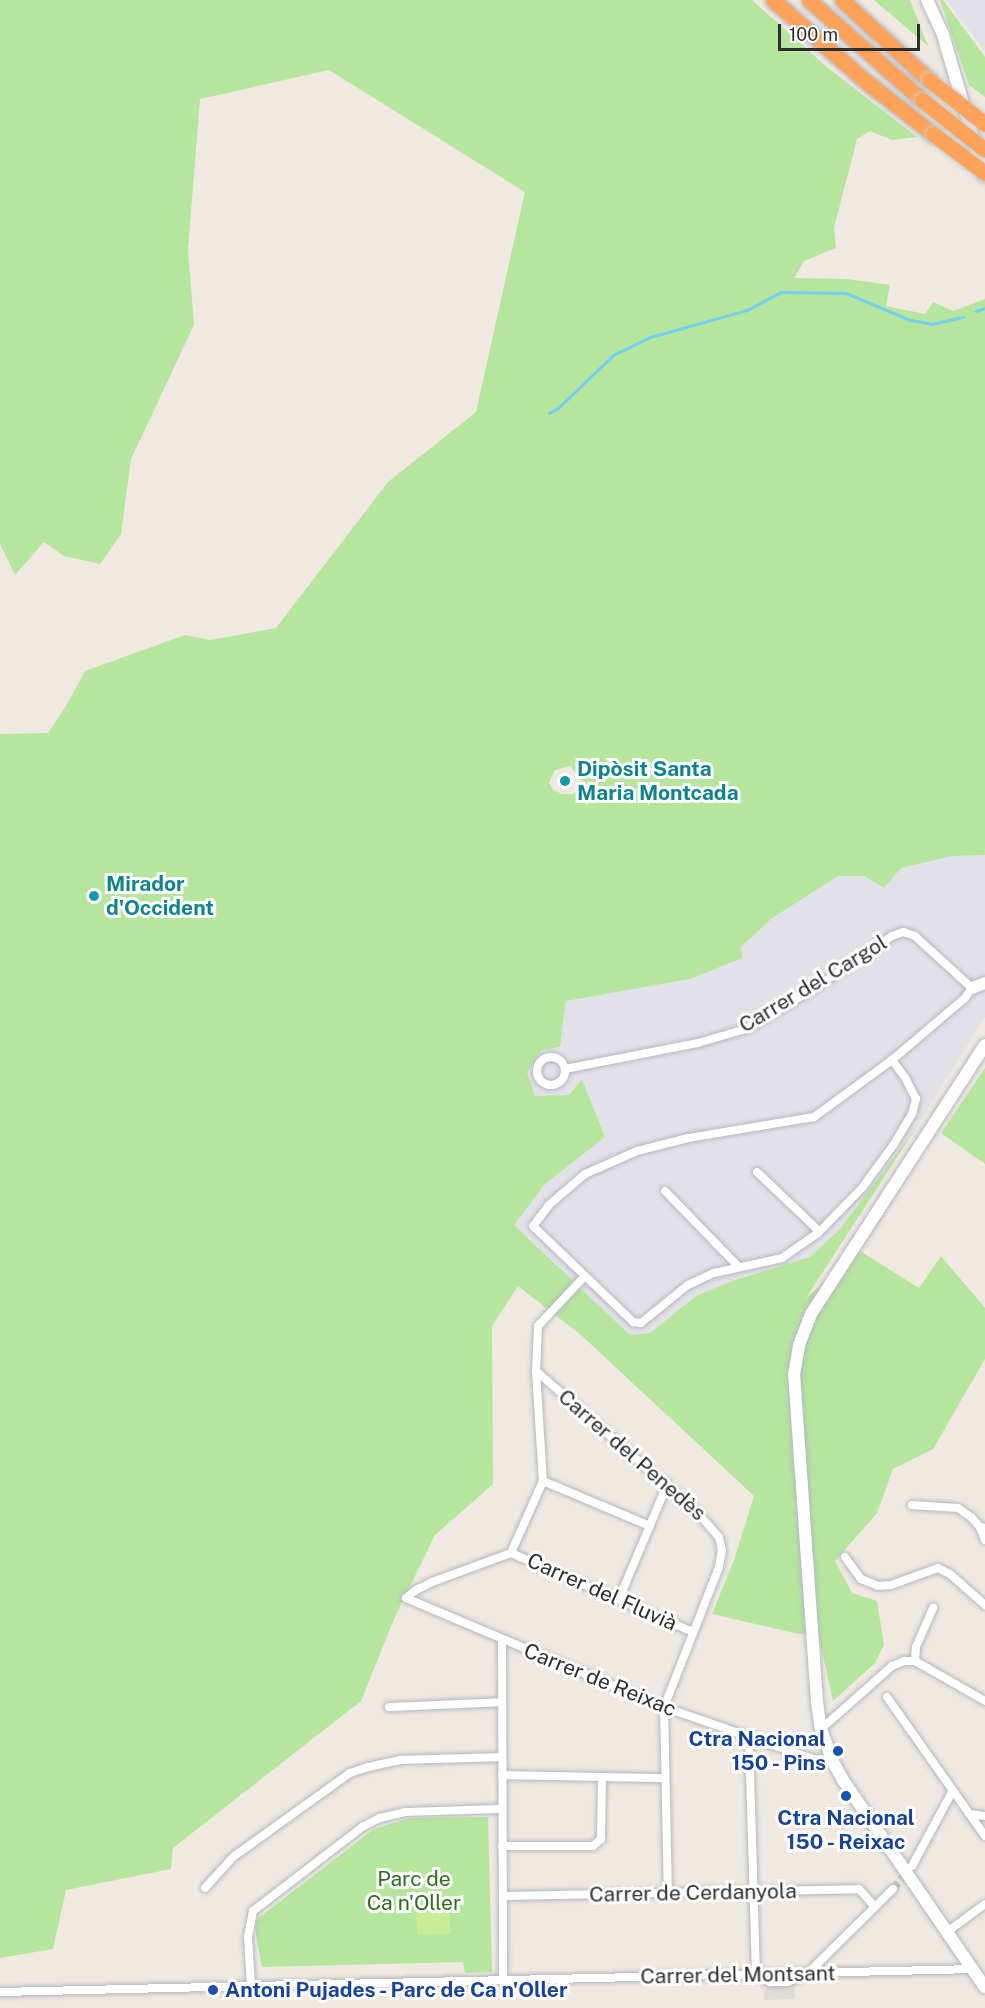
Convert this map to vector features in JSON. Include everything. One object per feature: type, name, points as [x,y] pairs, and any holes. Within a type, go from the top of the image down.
[{"type":"highway","points":[[772,0],[844,64],[985,173]]},
{"type":"highway","points":[[809,0],[922,100],[985,150]]},
{"type":"highway","points":[[842,0],[929,80],[985,124]]},
{"type":"highway","points":[[944,92],[985,116]]},
{"type":"main road","points":[[927,0],[944,35],[985,180]]},
{"type":"main road","points":[[985,1045],[824,1293],[808,1321],[799,1346],[794,1373],[816,1702],[822,1729],[832,1760],[877,1832],[985,1987]]},
{"type":"street","name":"Carrer del Cargol","points":[[565,1069],[698,1043],[746,1029],[815,988],[892,936],[903,932],[915,936],[980,982]]},
{"type":"street","points":[[892,1060],[906,1079],[915,1099],[912,1114],[862,1188],[819,1231],[782,1258],[714,1273],[688,1285],[641,1323],[633,1322],[533,1226],[549,1205],[585,1174],[637,1151],[688,1138],[814,1117],[892,1060],[965,998],[980,982]]},
{"type":"street","points":[[757,1172],[819,1231]]},
{"type":"street","points":[[665,1191],[739,1267]]},
{"type":"street","points":[[511,1552],[543,1481],[536,1371],[538,1326],[584,1277]]},
{"type":"street","name":"Carrer del Penedès","points":[[536,1371],[712,1526],[719,1538],[722,1551],[719,1567],[664,1707],[668,1893]]},
{"type":"street","points":[[543,1481],[650,1526]]},
{"type":"street","points":[[619,1599],[667,1485]]},
{"type":"street","points":[[912,1505],[958,1508],[982,1528],[985,1540]]},
{"type":"street","name":"Carrer de Reixac","points":[[511,1552],[432,1582],[406,1598],[664,1707],[813,1759],[832,1760]]},
{"type":"street","name":"Carrer del Fluvià","points":[[511,1552],[693,1632]]},
{"type":"street","points":[[845,1557],[856,1575],[878,1586],[891,1585],[938,1568],[950,1574],[985,1605]]},
{"type":"street","points":[[915,1661],[916,1647],[933,1608]]},
{"type":"street","points":[[502,1640],[503,1980]]},
{"type":"street","points":[[822,1729],[892,1666],[904,1661],[915,1661],[985,1701]]},
{"type":"street","points":[[887,1697],[985,1836]]},
{"type":"street","points":[[389,1707],[502,1702]]},
{"type":"street","points":[[749,1738],[756,1975]]},
{"type":"street","points":[[205,1888],[233,1857],[350,1773],[401,1760],[502,1756]]},
{"type":"street","points":[[502,1775],[664,1778]]},
{"type":"street","points":[[502,1846],[593,1846],[600,1839],[602,1777]]},
{"type":"street","points":[[912,1866],[952,1792]]},
{"type":"street","points":[[251,1986],[248,1937],[254,1911],[362,1827],[380,1818],[405,1812],[502,1809]]},
{"type":"street","points":[[969,1814],[985,1816]]},
{"type":"street","name":"Carrer de Cerdanyola","points":[[503,1896],[859,1889],[875,1907]]},
{"type":"street","points":[[807,1974],[893,1889]]},
{"type":"street","points":[[947,1932],[985,1904]]},
{"type":"street","name":"Carrer del Montsant","points":[[0,1992],[756,1975],[767,1981],[779,1982],[807,1974],[973,1969]]},
{"type":"shaded area","points":[[946,0],[985,0],[985,51]]},
{"type":"shaded area","points":[[985,855],[985,1017],[916,1128],[840,1229],[810,1257],[732,1281],[696,1296],[650,1333],[630,1336],[513,1225],[545,1184],[605,1137],[581,1079],[569,1095],[534,1096],[527,1072],[542,1050],[560,1047],[566,1001],[690,979],[741,947],[771,919],[838,876],[865,876],[952,856]]},
{"type":"shaded area","points":[[771,1984],[794,1984],[795,1999],[764,2000],[764,1993]]},
{"type":"green space","points":[[0,0],[752,0],[828,68],[917,137],[892,140],[870,131],[857,139],[834,228],[836,248],[804,261],[794,278],[847,279],[890,285],[886,306],[925,314],[933,302],[953,311],[985,299],[985,855],[952,856],[901,868],[884,888],[865,876],[838,876],[771,919],[741,947],[742,958],[690,979],[566,1001],[560,1047],[542,1050],[527,1072],[535,1096],[569,1095],[582,1079],[605,1137],[545,1184],[514,1225],[630,1335],[650,1333],[696,1296],[732,1281],[810,1257],[840,1229],[916,1128],[806,1298],[860,1251],[919,1288],[941,1256],[985,1308],[985,1359],[933,1449],[893,1469],[877,1513],[835,1561],[852,1593],[877,1601],[884,1645],[875,1663],[833,1701],[818,1633],[799,1634],[712,1614],[734,1560],[754,1496],[581,1335],[518,1286],[492,1326],[493,1484],[435,1535],[394,1619],[361,1701],[173,1848],[171,1869],[66,1890],[53,1949],[0,1958],[0,734],[48,733],[85,671],[185,635],[210,640],[276,628],[388,482],[476,412],[525,192],[329,70],[200,99],[188,249],[194,325],[131,459],[121,534],[100,564],[64,556],[44,542],[15,575],[0,544]],"holes":[[[570,766],[586,785],[573,794],[562,794],[553,790],[549,783],[555,770]]]},
{"type":"green space","points":[[874,0],[910,0],[928,46]]},
{"type":"green space","points":[[940,0],[943,0],[985,57],[985,97],[969,85]]},
{"type":"green space","points":[[985,1068],[985,1164],[941,1133]]},
{"type":"green space","name":"Parc de Ca n'Oller","points":[[488,1817],[492,1972],[465,1973],[463,1962],[262,1967],[256,1936],[256,1920],[374,1829],[410,1818]]},
{"type":"green space","points":[[449,1905],[450,1934],[417,1935],[416,1906]]},
{"type":"waterway","points":[[549,413],[558,408],[613,355],[650,337],[747,310],[781,292],[846,293],[910,320],[932,324],[963,317]]},
{"type":"waterway","points":[[976,311],[985,308]]},
{"type":"tunnel","points":[[893,1889],[910,1869]]},
{"type":"place","name":"Dipòsit Santa Maria Montcada","points":[[565,781]]},
{"type":"place","name":"Mirador d'Occident","points":[[94,896]]},
{"type":"place","name":"Ctra Nacional 150 - Pins","points":[[838,1751]]},
{"type":"place","name":"Ctra Nacional 150 - Reixac","points":[[846,1796]]},
{"type":"place","name":"Antoni Pujades - Parc de Ca n'Oller","points":[[213,1990]]}]
